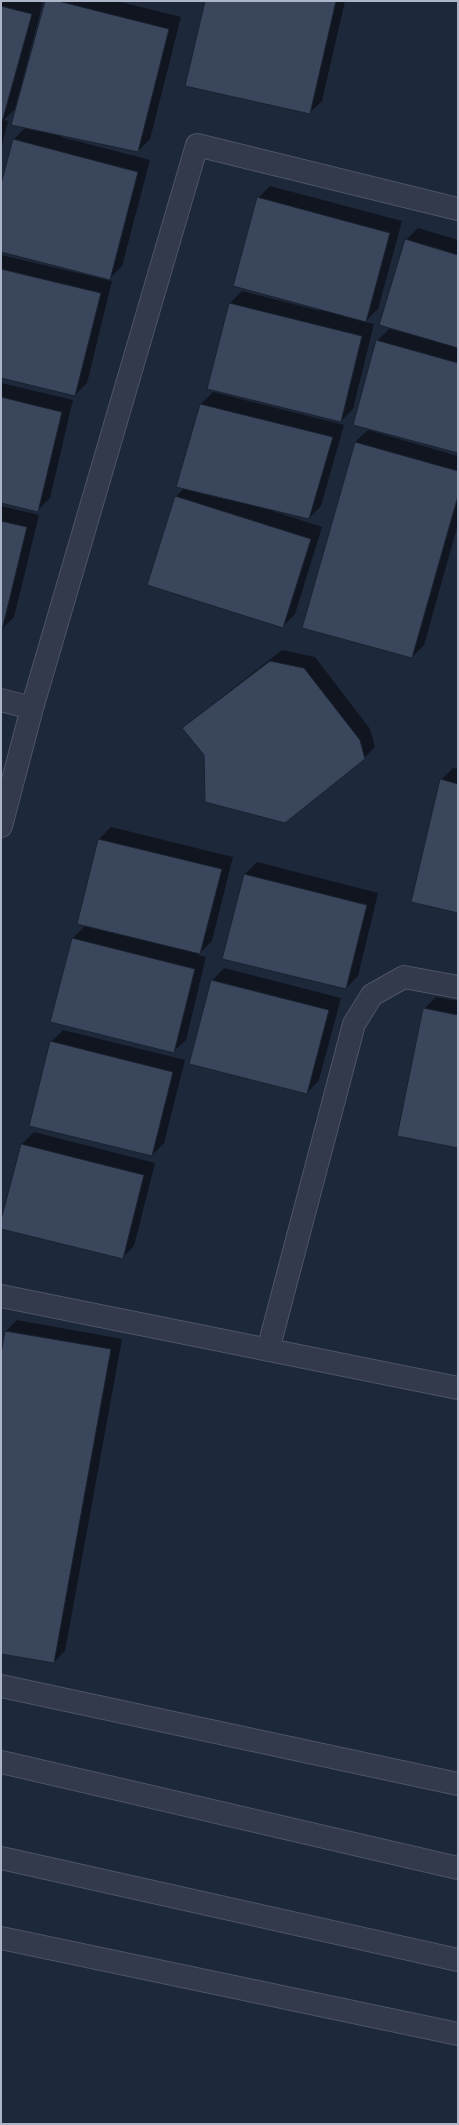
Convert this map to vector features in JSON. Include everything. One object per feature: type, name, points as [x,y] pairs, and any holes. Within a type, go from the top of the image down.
[{"type":"street","points":[[1,826],[32,708],[197,145],[458,209]]},
{"type":"street","points":[[1,700],[32,708]]},
{"type":"street","points":[[268,1350],[354,1024],[372,995],[404,977],[458,987]]},
{"type":"street","points":[[1,1296],[458,1388]]},
{"type":"street","points":[[1,1686],[458,1784]]},
{"type":"street","points":[[1,1762],[458,1868]]},
{"type":"street","points":[[1,1858],[458,1960]]},
{"type":"street","points":[[1,1938],[458,2034]]},
{"type":"building","points":[[45,1],[58,1],[169,29],[138,152],[11,125]]},
{"type":"building","points":[[205,1],[336,1],[310,114],[185,86]]},
{"type":"building","points":[[1,6],[32,14],[2,122],[1,122]]},
{"type":"building","points":[[13,139],[138,172],[110,280],[1,252],[1,184]]},
{"type":"building","points":[[257,197],[390,233],[366,322],[233,286]]},
{"type":"building","points":[[405,239],[458,255],[458,348],[379,325]]},
{"type":"building","points":[[1,269],[101,293],[75,396],[1,378]]},
{"type":"building","points":[[229,303],[362,336],[341,422],[207,389]]},
{"type":"building","points":[[376,340],[458,363],[458,453],[353,425]]},
{"type":"building","points":[[1,397],[62,412],[38,512],[1,503]]},
{"type":"building","points":[[200,404],[333,437],[309,519],[176,487]]},
{"type":"building","points":[[355,442],[458,471],[458,496],[412,658],[302,628]]},
{"type":"building","points":[[175,496],[311,539],[283,628],[147,585]]},
{"type":"building","points":[[1,521],[27,527],[2,630],[1,630]]},
{"type":"building","points":[[270,661],[304,668],[360,740],[365,759],[285,823],[205,802],[204,755],[182,728]]},
{"type":"building","points":[[440,779],[458,784],[458,913],[411,902]]},
{"type":"building","points":[[98,839],[222,869],[200,954],[77,924]]},
{"type":"building","points":[[244,874],[367,905],[346,989],[222,959]]},
{"type":"building","points":[[72,938],[195,969],[174,1053],[50,1022]]},
{"type":"building","points":[[211,980],[329,1010],[307,1094],[189,1064]]},
{"type":"building","points":[[423,1008],[458,1015],[458,1148],[397,1136]]},
{"type":"building","points":[[50,1041],[173,1072],[152,1156],[29,1126]]},
{"type":"building","points":[[21,1144],[144,1175],[123,1259],[1,1229],[1,1220]]},
{"type":"building","points":[[5,1331],[111,1349],[54,1663],[1,1654],[1,1354]]}]
